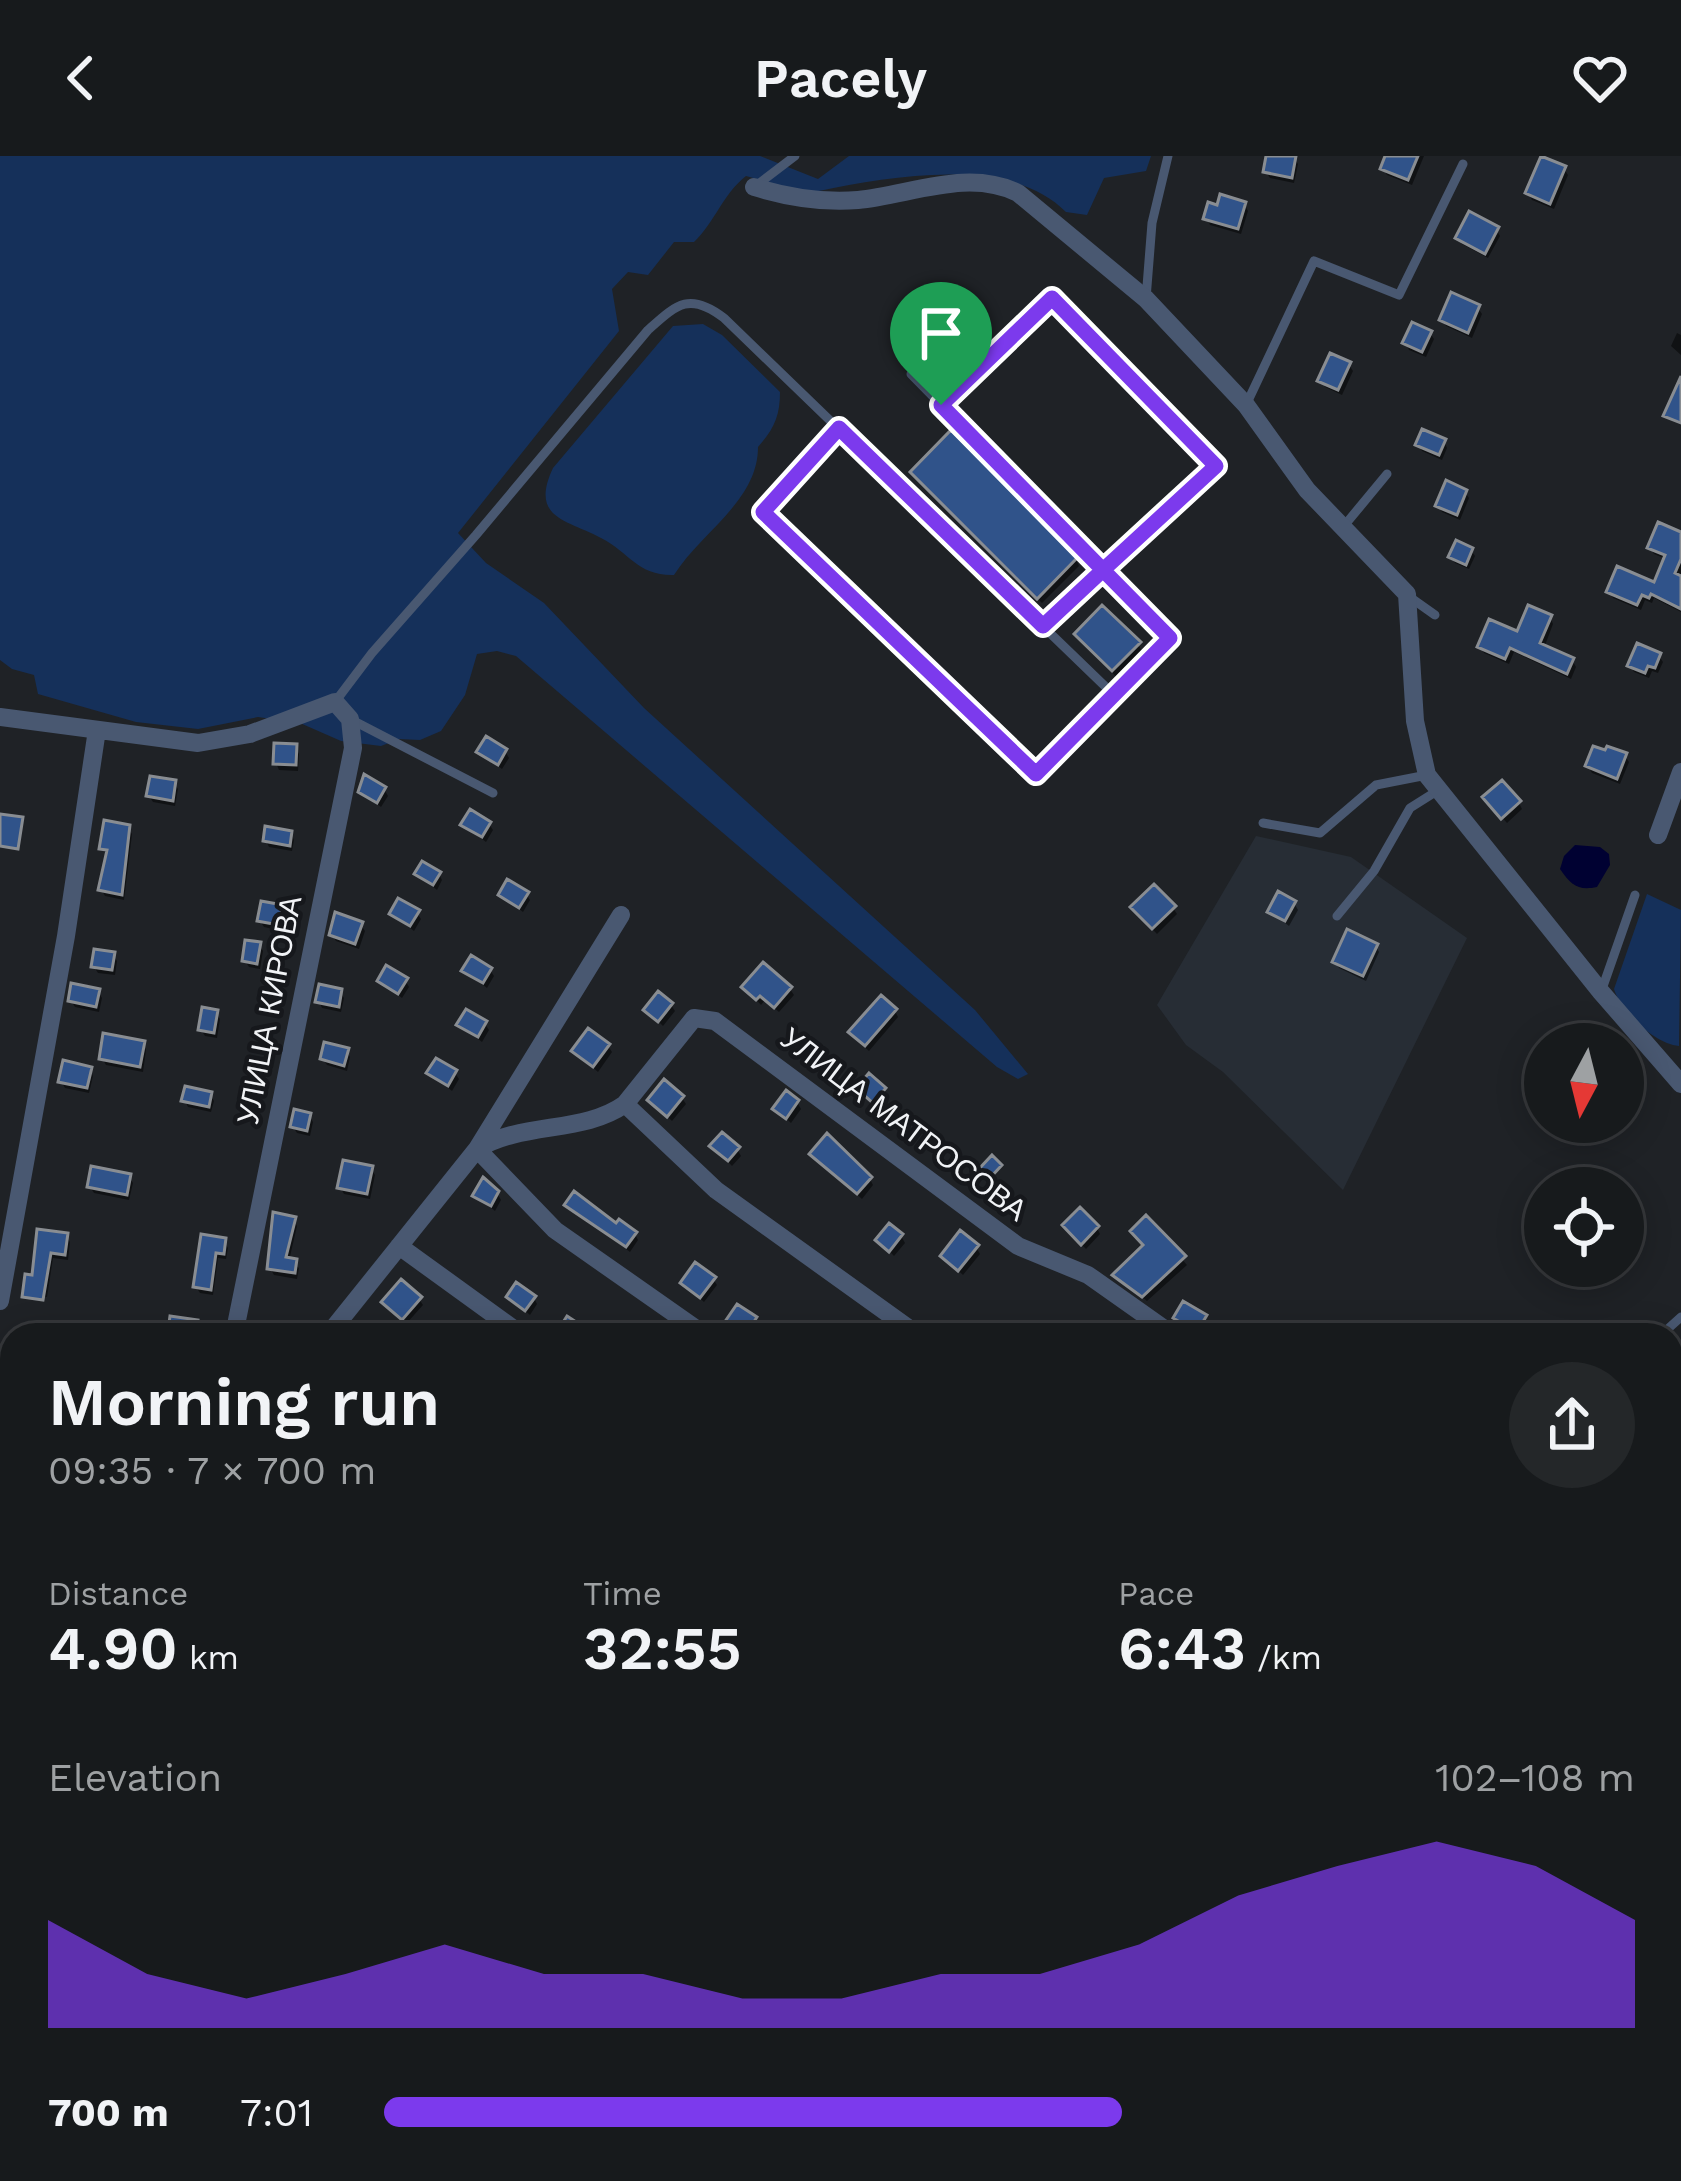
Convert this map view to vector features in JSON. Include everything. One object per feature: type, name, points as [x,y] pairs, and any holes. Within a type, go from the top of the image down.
[{"type":"street","points":[[754,188],[785,196],[856,200],[956,183],[1002,185],[1018,193],[1146,299],[1246,405],[1307,490],[1407,594],[1415,721],[1432,783],[1601,992],[1677,1072]]},
{"type":"street","points":[[0,718],[198,743],[250,734],[335,702],[350,719]]},
{"type":"street","name":"УЛИЦА КИРОВА","points":[[236,1323],[352,748],[350,719]]},
{"type":"street","points":[[0,1301],[66,936],[97,730]]},
{"type":"street","points":[[1658,835],[1681,772]]},
{"type":"street","points":[[338,1323],[477,1149],[622,915]]},
{"type":"street","name":"УЛИЦА МАТРОСОВА","points":[[625,1104],[694,1018],[715,1022],[1018,1246],[1088,1275],[1156,1323]]},
{"type":"street","points":[[477,1149],[500,1135],[606,1117],[625,1104],[716,1190],[901,1323]]},
{"type":"street","points":[[477,1149],[554,1230],[688,1323]]},
{"type":"street","points":[[399,1246],[505,1323]]},
{"type":"lane","points":[[754,188],[795,156]]},
{"type":"lane","points":[[1146,299],[1152,223],[1168,156]]},
{"type":"lane","points":[[1246,405],[1314,261],[1399,295],[1462,164]]},
{"type":"lane","points":[[941,405],[1052,298],[1216,466],[1043,626]]},
{"type":"lane","points":[[335,702],[372,652],[647,330],[676,305],[708,306],[1112,693]]},
{"type":"lane","points":[[839,428],[763,512],[1036,774],[1170,638],[910,374]]},
{"type":"lane","points":[[1344,526],[1387,474]]},
{"type":"lane","points":[[1407,594],[1435,615]]},
{"type":"lane","points":[[350,719],[493,793]]},
{"type":"lane","points":[[1263,823],[1320,833],[1376,784],[1432,783]]},
{"type":"lane","points":[[1337,916],[1374,871],[1410,808],[1432,783]]},
{"type":"lane","points":[[1601,992],[1635,895]]},
{"type":"shaded area","points":[[0,156],[760,156],[818,179],[849,156],[1151,156],[1146,171],[1104,178],[1087,215],[1066,212],[1043,194],[1015,183],[984,177],[916,176],[799,191],[746,176],[694,242],[674,242],[648,275],[628,272],[612,289],[619,331],[458,533],[486,563],[544,603],[644,708],[975,1010],[1028,1074],[1018,1079],[997,1067],[516,656],[497,651],[477,654],[465,695],[441,731],[420,740],[399,739],[381,746],[341,741],[300,723],[258,717],[198,729],[136,722],[38,694],[34,675],[0,660]]},
{"type":"shaded area","points":[[703,324],[722,335],[780,392],[779,408],[758,447],[749,484],[739,500],[674,575],[651,572],[556,515],[546,498],[547,485],[553,468],[673,326]]},
{"type":"shaded area","points":[[1256,836],[1351,857],[1467,938],[1343,1190],[1223,1072],[1186,1045],[1157,1005]]},
{"type":"shaded area","points":[[1575,845],[1600,847],[1609,854],[1610,865],[1597,887],[1576,886],[1560,869]]},
{"type":"shaded area","points":[[1647,894],[1681,910],[1679,1046],[1638,1023],[1614,989]]},
{"type":"building","points":[[1266,156],[1296,156],[1292,178],[1263,172]]},
{"type":"building","points":[[1385,156],[1418,156],[1408,180],[1380,169]]},
{"type":"building","points":[[1541,156],[1566,166],[1550,204],[1525,193]]},
{"type":"building","points":[[1220,194],[1246,202],[1238,229],[1203,219],[1208,202],[1217,205]]},
{"type":"building","points":[[1469,211],[1499,227],[1485,254],[1455,238]]},
{"type":"building","points":[[1451,292],[1480,305],[1468,333],[1439,320]]},
{"type":"building","points":[[1412,322],[1432,331],[1422,352],[1402,343]]},
{"type":"building","points":[[1330,353],[1351,362],[1338,390],[1317,381]]},
{"type":"building","points":[[1681,376],[1681,423],[1663,416]]},
{"type":"building","points":[[1422,429],[1446,439],[1439,455],[1415,445]]},
{"type":"building","points":[[951,430],[1078,557],[1037,599],[910,472]]},
{"type":"building","points":[[1446,480],[1467,490],[1457,515],[1435,506]]},
{"type":"building","points":[[1658,522],[1681,532],[1681,559],[1675,573],[1681,576],[1681,609],[1651,594],[1649,598],[1642,595],[1637,605],[1606,592],[1617,566],[1654,582],[1665,555],[1647,548]]},
{"type":"building","points":[[1456,540],[1473,548],[1466,565],[1448,557]]},
{"type":"building","points":[[1102,605],[1141,642],[1112,671],[1074,634]]},
{"type":"building","points":[[1528,605],[1552,615],[1540,643],[1574,658],[1567,674],[1510,648],[1505,659],[1477,647],[1489,619],[1517,631]]},
{"type":"building","points":[[1637,643],[1661,653],[1655,668],[1648,666],[1645,673],[1627,666]]},
{"type":"building","points":[[486,736],[507,749],[498,765],[476,752]]},
{"type":"building","points":[[274,743],[297,744],[296,765],[273,764]]},
{"type":"building","points":[[1593,746],[1627,753],[1617,779],[1585,766]]},
{"type":"building","points":[[364,774],[386,787],[377,803],[358,792]]},
{"type":"building","points":[[150,776],[176,780],[173,801],[146,796]]},
{"type":"building","points":[[1502,780],[1521,801],[1501,819],[1482,797]]},
{"type":"building","points":[[470,809],[491,822],[482,837],[460,825]]},
{"type":"building","points":[[0,814],[23,817],[18,849],[0,846]]},
{"type":"building","points":[[104,820],[130,825],[122,895],[98,890],[107,850],[99,849]]},
{"type":"building","points":[[265,826],[292,831],[290,846],[263,841]]},
{"type":"building","points":[[422,861],[441,872],[433,885],[414,874]]},
{"type":"building","points":[[507,879],[529,892],[519,908],[498,895]]},
{"type":"building","points":[[1154,884],[1176,906],[1152,929],[1130,907]]},
{"type":"building","points":[[1278,891],[1296,901],[1285,921],[1267,912]]},
{"type":"building","points":[[398,898],[420,910],[410,926],[389,914]]},
{"type":"building","points":[[261,901],[283,905],[279,925],[257,921]]},
{"type":"building","points":[[335,912],[363,922],[355,944],[329,935]]},
{"type":"building","points":[[1347,929],[1378,944],[1363,976],[1332,962]]},
{"type":"building","points":[[245,940],[261,942],[257,964],[242,961]]},
{"type":"building","points":[[94,949],[115,952],[112,970],[91,967]]},
{"type":"building","points":[[471,955],[492,968],[483,983],[461,971]]},
{"type":"building","points":[[763,962],[792,987],[774,1008],[741,987]]},
{"type":"building","points":[[386,965],[408,978],[398,994],[377,981]]},
{"type":"building","points":[[71,983],[100,989],[96,1007],[68,1001]]},
{"type":"building","points":[[319,984],[342,989],[339,1007],[315,1002]]},
{"type":"building","points":[[658,991],[673,1003],[658,1022],[643,1010]]},
{"type":"building","points":[[881,995],[897,1009],[865,1046],[848,1032]]},
{"type":"building","points":[[202,1007],[218,1010],[214,1033],[198,1030]]},
{"type":"building","points":[[466,1009],[487,1021],[478,1037],[456,1025]]},
{"type":"building","points":[[588,1028],[610,1044],[593,1067],[571,1051]]},
{"type":"building","points":[[103,1033],[145,1041],[140,1067],[99,1059]]},
{"type":"building","points":[[324,1042],[349,1048],[344,1066],[320,1059]]},
{"type":"building","points":[[436,1058],[457,1070],[448,1086],[426,1073]]},
{"type":"building","points":[[63,1060],[92,1067],[87,1088],[58,1082]]},
{"type":"building","points":[[869,1073],[886,1088],[873,1103],[856,1088]]},
{"type":"building","points":[[664,1079],[684,1096],[667,1117],[647,1100]]},
{"type":"building","points":[[185,1086],[212,1092],[209,1107],[181,1101]]},
{"type":"building","points":[[786,1090],[799,1100],[786,1119],[772,1109]]},
{"type":"building","points":[[294,1109],[311,1113],[307,1131],[290,1127]]},
{"type":"building","points":[[722,1132],[740,1147],[728,1161],[709,1146]]},
{"type":"building","points":[[827,1133],[872,1177],[857,1194],[809,1154]]},
{"type":"building","points":[[992,1155],[1002,1165],[988,1180],[978,1170]]},
{"type":"building","points":[[343,1160],[373,1166],[367,1194],[337,1188]]},
{"type":"building","points":[[91,1166],[131,1174],[127,1195],[87,1187]]},
{"type":"building","points":[[483,1177],[499,1191],[491,1206],[472,1196]]},
{"type":"building","points":[[574,1191],[616,1223],[619,1219],[637,1232],[626,1247],[564,1205]]},
{"type":"building","points":[[1080,1207],[1099,1226],[1081,1245],[1062,1225]]},
{"type":"building","points":[[273,1212],[296,1217],[286,1257],[297,1259],[295,1273],[267,1269]]},
{"type":"building","points":[[1146,1215],[1186,1256],[1142,1297],[1112,1275],[1143,1245],[1130,1231]]},
{"type":"building","points":[[889,1223],[903,1234],[889,1252],[875,1240]]},
{"type":"building","points":[[37,1229],[68,1233],[65,1255],[51,1253],[43,1300],[22,1297],[25,1274],[32,1275]]},
{"type":"building","points":[[960,1230],[979,1245],[958,1271],[940,1256]]},
{"type":"building","points":[[201,1234],[226,1238],[224,1254],[216,1253],[211,1290],[193,1287]]},
{"type":"building","points":[[695,1262],[716,1277],[700,1298],[680,1283]]},
{"type":"building","points":[[401,1279],[422,1297],[402,1320],[381,1302]]},
{"type":"building","points":[[516,1282],[536,1296],[525,1311],[506,1297]]},
{"type":"building","points":[[1183,1301],[1207,1315],[1202,1323],[1173,1318]]},
{"type":"building","points":[[737,1304],[757,1317],[753,1323],[726,1320]]},
{"type":"building","points":[[170,1316],[198,1320],[198,1323],[169,1323]]},
{"type":"route","points":[[941,405],[1052,298],[1216,466],[1103,570],[1170,638],[1036,774],[763,512],[839,428],[1043,626],[1103,570],[941,405]]}]
